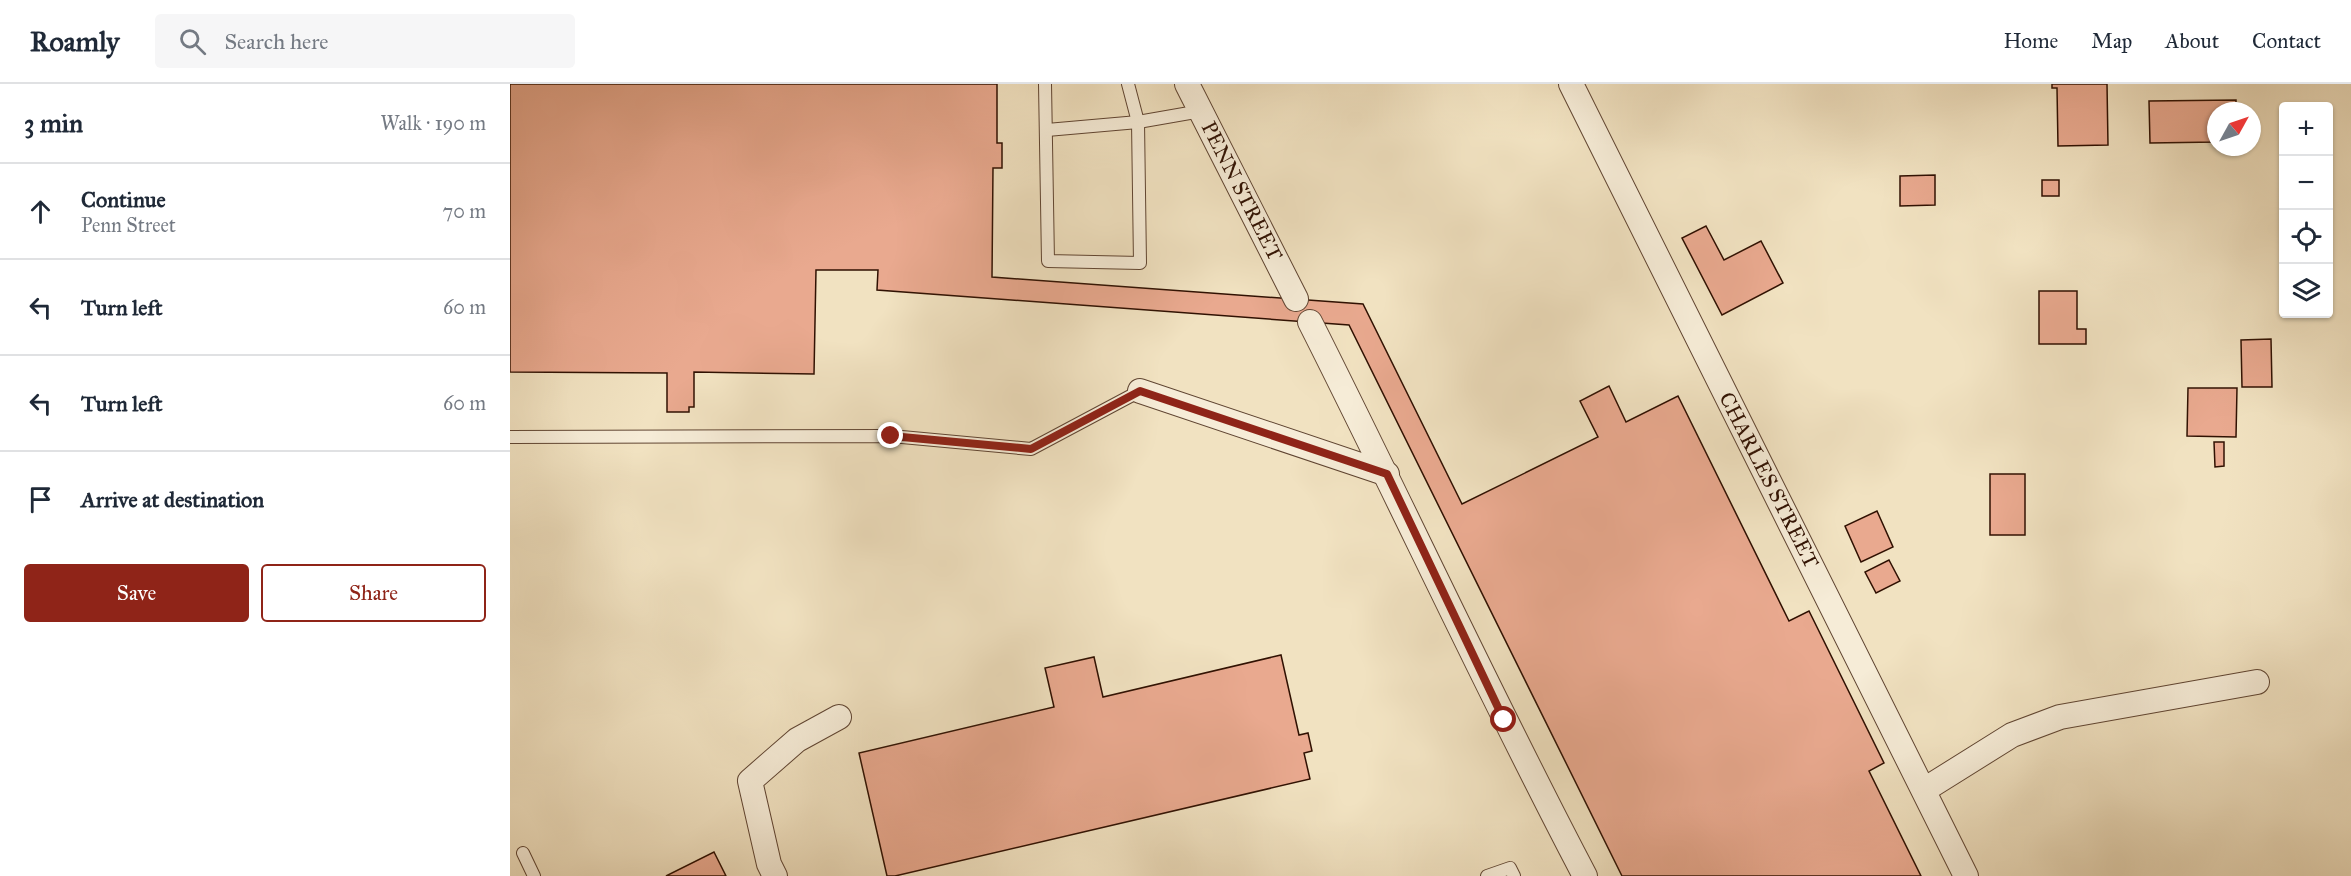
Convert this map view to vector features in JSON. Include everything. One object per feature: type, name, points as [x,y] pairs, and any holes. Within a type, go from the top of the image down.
[{"type":"street","name":"PENN STREET","points":[[1187,84],[1296,299]]},
{"type":"street","name":"CHARLES STREET","points":[[1571,84],[1966,876]]},
{"type":"street","points":[[1310,322],[1387,474],[1478,668],[1586,876]]},
{"type":"street","points":[[1140,391],[1387,474]]},
{"type":"street","points":[[1924,790],[2012,735],[2060,717],[2256,682]]},
{"type":"street","points":[[775,876],[769,864],[750,781],[797,740],[839,717]]},
{"type":"lane","points":[[1046,84],[1048,261],[1140,263],[1138,122],[1128,84]]},
{"type":"lane","points":[[1047,130],[1138,122],[1201,111]]},
{"type":"lane","points":[[510,437],[891,436],[1031,449],[1140,391]]},
{"type":"lane","points":[[523,853],[534,876]]},
{"type":"lane","points":[[1487,876],[1510,868],[1514,876]]},
{"type":"building","points":[[510,84],[997,84],[997,143],[1002,143],[1002,168],[993,168],[992,277],[1363,304],[1462,504],[1598,437],[1580,401],[1609,386],[1626,422],[1678,396],[1789,621],[1809,611],[1884,763],[1869,771],[1921,876],[1622,876],[1349,325],[877,290],[878,270],[816,270],[814,374],[694,372],[694,407],[689,407],[689,412],[667,412],[667,373],[510,372]]},
{"type":"building","points":[[2052,84],[2107,84],[2108,145],[2058,146],[2057,88],[2052,88]]},
{"type":"building","points":[[2236,100],[2236,102],[2207,102],[2207,142],[2150,143],[2149,101]]},
{"type":"building","points":[[1935,175],[1935,205],[1900,206],[1900,176]]},
{"type":"building","points":[[2042,180],[2059,180],[2059,196],[2042,196]]},
{"type":"building","points":[[1706,226],[1724,260],[1761,241],[1783,283],[1722,315],[1682,238]]},
{"type":"building","points":[[2039,291],[2077,291],[2077,329],[2086,329],[2086,344],[2039,344]]},
{"type":"building","points":[[2271,339],[2272,387],[2242,387],[2241,340]]},
{"type":"building","points":[[2188,388],[2237,388],[2236,437],[2187,436]]},
{"type":"building","points":[[2214,442],[2224,442],[2224,466],[2215,467]]},
{"type":"building","points":[[1990,474],[2025,474],[2025,535],[1990,535]]},
{"type":"building","points":[[1877,511],[1893,547],[1861,562],[1845,526]]},
{"type":"building","points":[[1889,560],[1900,581],[1876,593],[1865,572]]},
{"type":"building","points":[[1281,655],[1299,735],[1308,733],[1312,751],[1304,753],[1310,779],[887,876],[859,753],[1054,707],[1045,668],[1094,657],[1103,697]]},
{"type":"building","points":[[714,852],[726,876],[666,876]]},
{"type":"route","points":[[891,436],[1031,449],[1140,391],[1387,474],[1504,720]]}]
